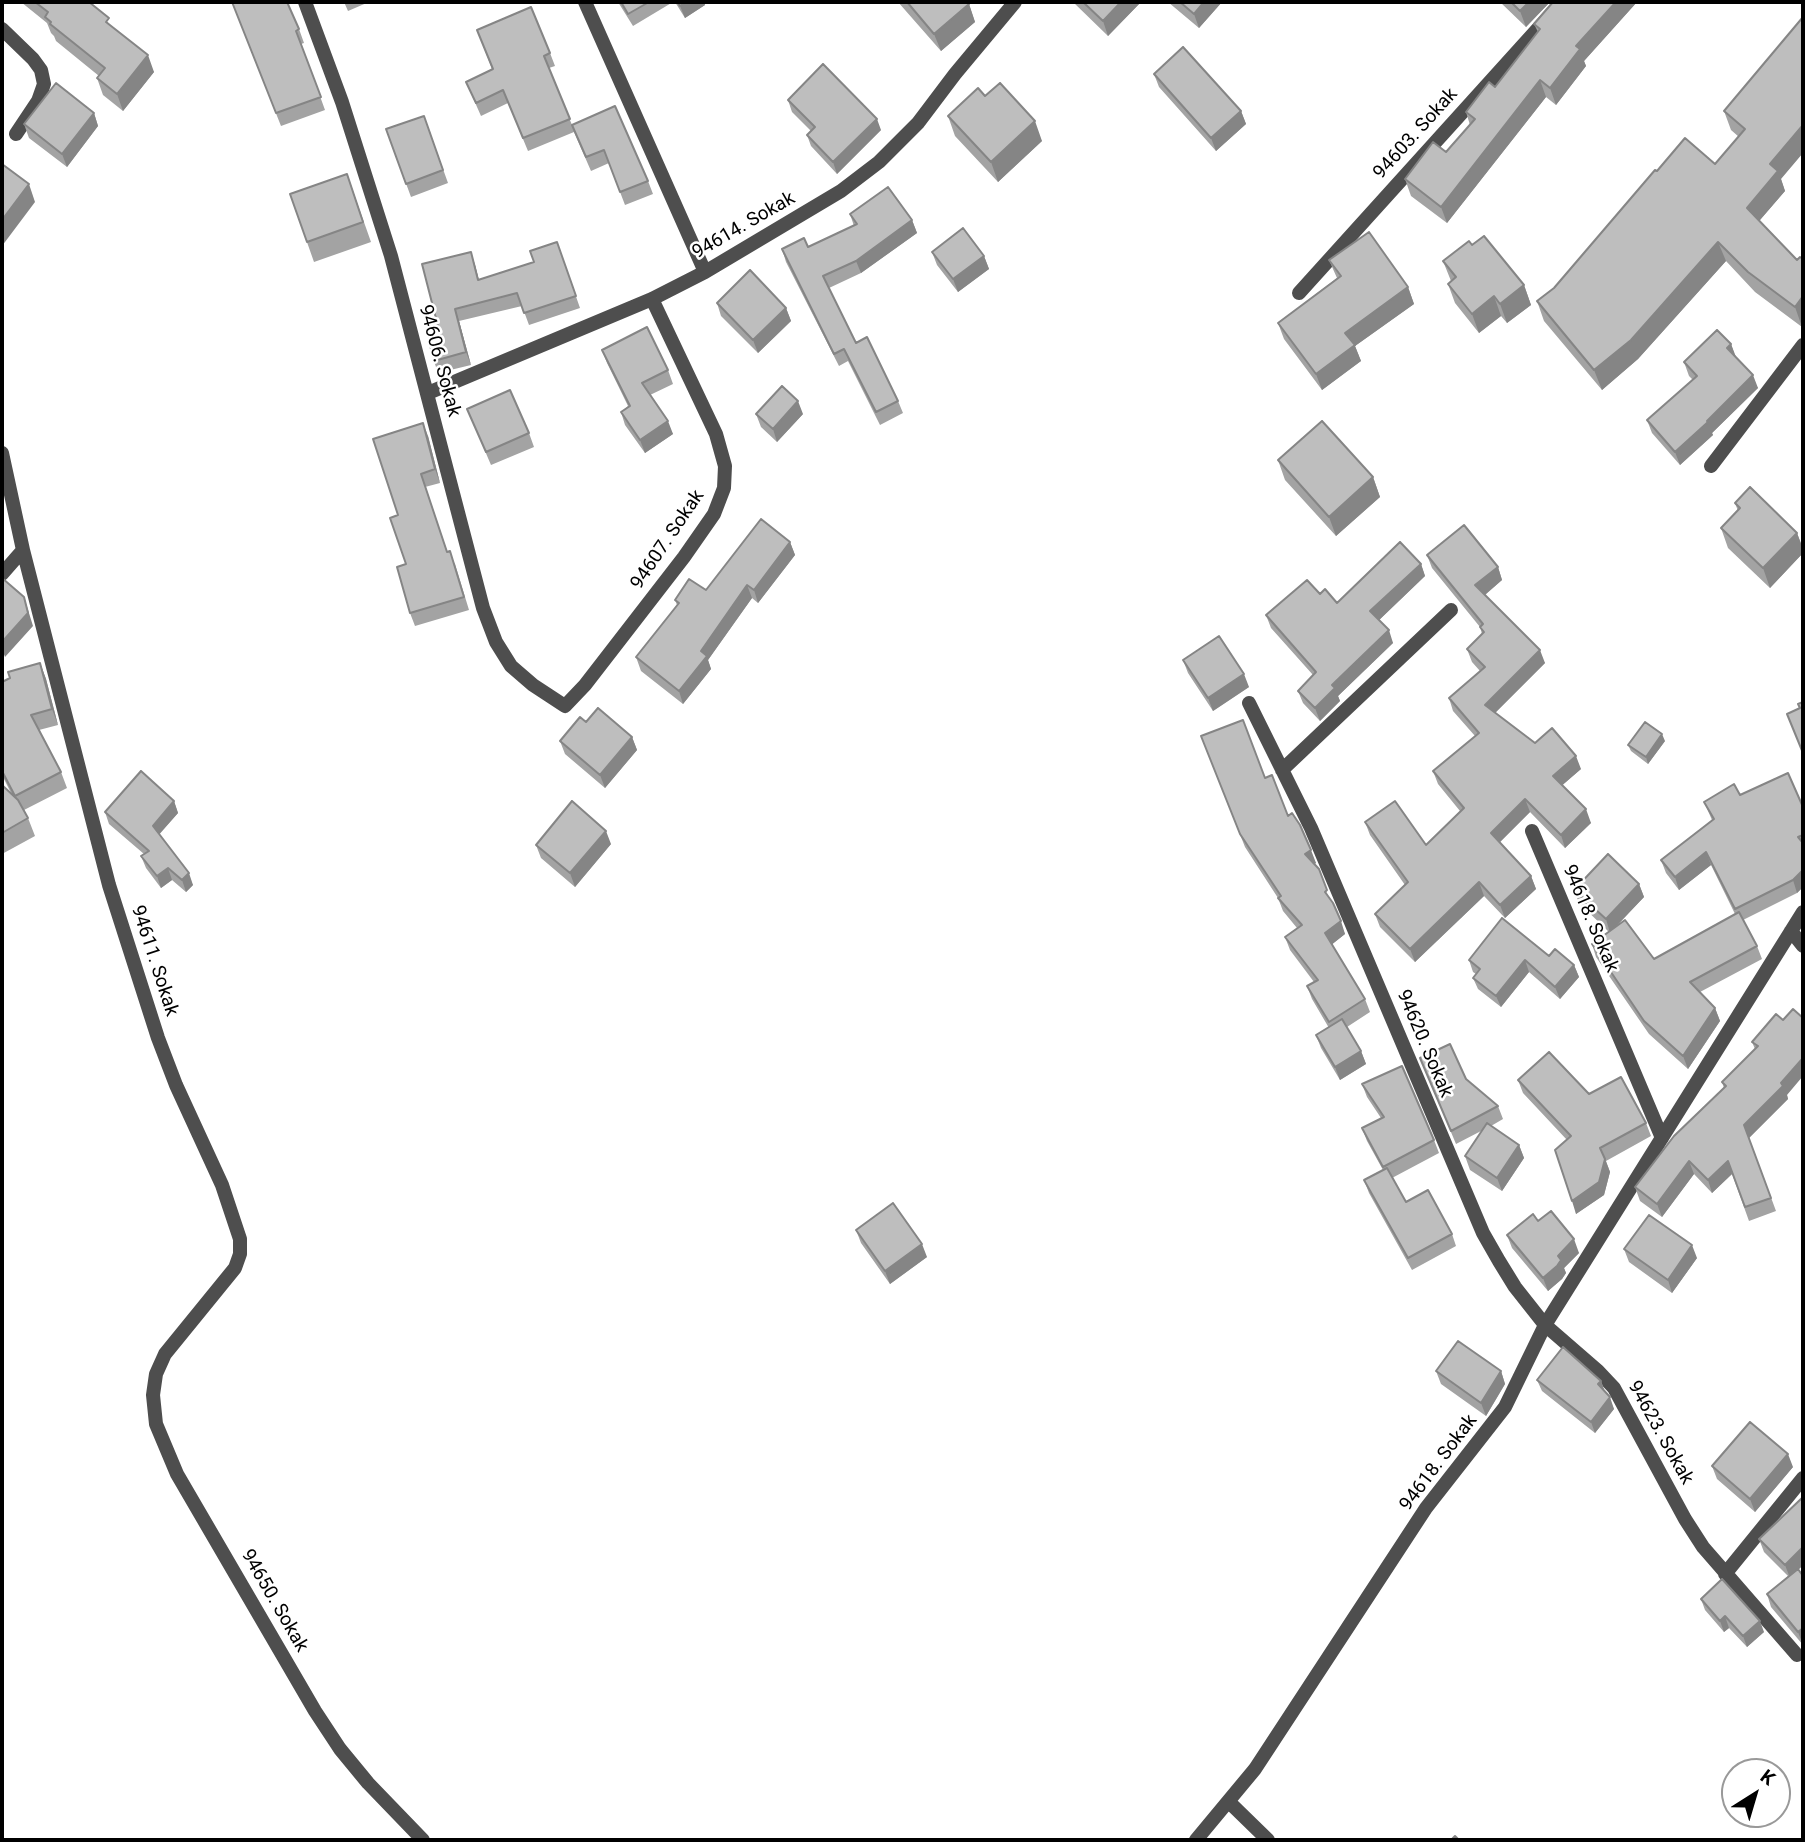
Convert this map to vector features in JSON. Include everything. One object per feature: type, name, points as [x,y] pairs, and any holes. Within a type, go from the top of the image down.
[{"type":"street","name":"94606. Sokak","points":[[305,2],[370,188],[428,393],[466,551],[483,608],[496,642],[511,666],[533,685],[565,706]]},
{"type":"street","points":[[584,2],[705,272]]},
{"type":"street","name":"94614. Sokak","points":[[428,393],[652,299],[705,272],[841,191],[879,162],[918,123],[1015,2]]},
{"type":"street","name":"94603. Sokak","points":[[1299,293],[1562,2]]},
{"type":"street","points":[[2,29],[33,59],[41,70],[44,84],[38,101],[16,134]]},
{"type":"street","name":"94607. Sokak","points":[[565,706],[585,685],[684,556],[714,514],[724,488],[725,466],[716,434],[652,299]]},
{"type":"street","points":[[1711,466],[1803,345]]},
{"type":"street","name":"94611. Sokak","points":[[2,453],[23,550],[109,885],[158,1038],[176,1085],[222,1185],[240,1239],[240,1254],[234,1268],[165,1354]]},
{"type":"street","points":[[2,574],[23,550]]},
{"type":"street","points":[[1282,770],[1451,610]]},
{"type":"street","name":"94620. Sokak","points":[[1249,703],[1311,828],[1483,1233],[1515,1287],[1545,1325]]},
{"type":"street","name":"94618. Sokak","points":[[1532,831],[1662,1138]]},
{"type":"street","name":"94618. Sokak","points":[[1196,1840],[1255,1769],[1426,1508],[1505,1408],[1545,1325],[1803,912]]},
{"type":"street","points":[[1791,931],[1803,946]]},
{"type":"street","name":"94623. Sokak","points":[[1545,1325],[1614,1388],[1685,1519],[1725,1574],[1797,1654]]},
{"type":"street","name":"94650. Sokak","points":[[165,1354],[156,1374],[153,1395],[156,1424],[177,1474],[321,1721],[368,1783],[423,1840]]},
{"type":"street","points":[[1725,1574],[1803,1478]]},
{"type":"street","points":[[1229,1802],[1268,1840]]},
{"type":"building","points":[[35,2],[89,2],[109,18],[106,22],[148,55],[117,94],[97,78],[105,68],[50,24],[45,17],[48,12]]},
{"type":"building","points":[[232,2],[287,2],[299,29],[296,31],[321,97],[276,113]]},
{"type":"building","points":[[621,2],[649,2],[628,14]]},
{"type":"building","points":[[907,2],[967,2],[969,4],[934,34]]},
{"type":"building","points":[[1083,2],[1121,2],[1103,21]]},
{"type":"building","points":[[1180,2],[1204,2],[1194,14]]},
{"type":"building","points":[[1511,2],[1529,2],[1520,11]]},
{"type":"building","points":[[1553,2],[1616,2],[1576,46],[1580,49],[1550,88],[1540,80],[1441,207],[1405,179],[1433,142],[1446,152],[1475,119],[1466,112],[1489,82],[1495,87],[1540,29],[1534,24]]},
{"type":"building","points":[[531,7],[550,53],[544,56],[570,119],[523,138],[503,90],[476,103],[466,82],[493,69],[477,30]]},
{"type":"building","points":[[1803,17],[1803,125],[1770,164],[1778,171],[1747,208],[1797,260],[1800,257],[1803,259],[1803,296],[1795,307],[1748,272],[1718,242],[1631,340],[1594,370],[1537,301],[1554,288],[1685,138],[1715,164],[1745,129],[1724,111]]},
{"type":"building","points":[[1183,47],[1241,111],[1211,138],[1154,74]]},
{"type":"building","points":[[823,64],[877,119],[833,162],[807,135],[815,127],[788,100]]},
{"type":"building","points":[[56,83],[94,113],[62,154],[24,124]]},
{"type":"building","points":[[1000,83],[1035,121],[991,162],[948,116],[978,88],[985,96]]},
{"type":"building","points":[[615,106],[648,181],[620,192],[604,150],[586,157],[572,125]]},
{"type":"building","points":[[424,116],[443,170],[406,184],[386,129]]},
{"type":"building","points":[[2,164],[29,184],[2,220]]},
{"type":"building","points":[[347,174],[363,222],[307,242],[290,194]]},
{"type":"building","points":[[888,187],[912,220],[856,261],[823,276],[856,343],[867,337],[898,401],[876,412],[844,349],[834,354],[782,249],[804,238],[808,247],[857,224],[850,214]]},
{"type":"building","points":[[963,228],[984,256],[953,279],[932,252]]},
{"type":"building","points":[[1369,232],[1408,287],[1345,333],[1355,345],[1316,374],[1278,323],[1341,276],[1329,260]]},
{"type":"building","points":[[1484,236],[1524,285],[1500,304],[1494,296],[1472,314],[1448,284],[1456,277],[1443,261],[1469,241],[1472,245]]},
{"type":"building","points":[[557,242],[576,296],[524,313],[517,293],[455,309],[466,352],[434,361],[429,341],[441,338],[422,264],[471,252],[478,280],[534,262],[530,251]]},
{"type":"building","points":[[750,270],[786,308],[753,340],[717,303]]},
{"type":"building","points":[[647,327],[668,370],[642,383],[668,421],[640,440],[621,412],[630,406],[602,350]]},
{"type":"building","points":[[1717,330],[1731,344],[1727,348],[1753,375],[1675,452],[1647,420],[1697,376],[1684,362]]},
{"type":"building","points":[[782,386],[798,401],[773,429],[756,414]]},
{"type":"building","points":[[510,390],[529,433],[486,452],[467,409]]},
{"type":"building","points":[[1322,421],[1373,477],[1329,517],[1278,460]]},
{"type":"building","points":[[423,423],[435,469],[421,474],[464,597],[410,613],[397,567],[406,564],[390,518],[398,515],[373,439]]},
{"type":"building","points":[[1750,487],[1797,533],[1763,568],[1721,528],[1740,508],[1735,503]]},
{"type":"building","points":[[761,519],[790,542],[754,590],[747,585],[701,651],[707,656],[679,691],[636,657],[679,603],[675,600],[689,579],[706,590]]},
{"type":"building","points":[[1464,525],[1498,567],[1475,585],[1540,650],[1485,705],[1535,743],[1552,728],[1576,756],[1553,776],[1586,809],[1561,835],[1525,799],[1491,833],[1531,876],[1500,905],[1479,882],[1410,949],[1375,914],[1408,882],[1365,822],[1395,801],[1426,845],[1464,808],[1433,771],[1479,733],[1449,698],[1485,667],[1467,649],[1484,632],[1480,627],[1483,624],[1427,555]]},
{"type":"building","points":[[1400,542],[1421,564],[1370,611],[1389,630],[1332,685],[1335,688],[1315,708],[1298,691],[1316,672],[1266,615],[1307,580],[1320,594],[1325,589],[1337,603]]},
{"type":"building","points":[[2,578],[24,597],[28,613],[2,642]]},
{"type":"building","points":[[1219,636],[1244,674],[1208,698],[1183,660]]},
{"type":"building","points":[[40,663],[52,709],[31,715],[61,772],[15,796],[2,771],[2,682],[10,678],[8,672]]},
{"type":"building","points":[[1803,702],[1803,753],[1787,714],[1800,708],[1798,704]]},
{"type":"building","points":[[598,708],[632,737],[600,775],[560,741],[580,717],[586,722]]},
{"type":"building","points":[[1243,720],[1265,778],[1272,775],[1288,816],[1292,813],[1311,850],[1305,854],[1319,869],[1327,890],[1325,892],[1341,921],[1325,933],[1365,999],[1329,1022],[1307,986],[1318,980],[1285,937],[1302,925],[1278,898],[1281,896],[1240,834],[1201,736]]},
{"type":"building","points":[[1645,722],[1662,734],[1646,757],[1628,745]]},
{"type":"building","points":[[141,771],[174,801],[153,826],[189,873],[182,880],[168,868],[157,876],[141,856],[149,851],[105,812]]},
{"type":"building","points":[[1788,773],[1803,807],[1803,835],[1798,837],[1803,843],[1803,870],[1793,880],[1735,909],[1706,852],[1675,877],[1661,860],[1714,819],[1704,802],[1734,784],[1740,795]]},
{"type":"building","points":[[2,785],[18,800],[28,818],[2,833]]},
{"type":"building","points":[[572,801],[606,831],[570,873],[536,845]]},
{"type":"building","points":[[1608,854],[1639,884],[1606,919],[1574,890]]},
{"type":"building","points":[[1739,912],[1757,946],[1690,982],[1715,1008],[1683,1056],[1644,1021],[1592,944],[1625,920],[1654,959]]},
{"type":"building","points":[[1502,918],[1549,956],[1555,949],[1574,965],[1555,987],[1525,960],[1496,996],[1473,978],[1480,969],[1469,960]]},
{"type":"building","points":[[1793,1009],[1803,1018],[1803,1058],[1781,1083],[1783,1086],[1744,1125],[1771,1198],[1745,1207],[1728,1161],[1708,1180],[1689,1161],[1657,1204],[1635,1187],[1674,1136],[1726,1086],[1722,1082],[1758,1046],[1752,1042],[1776,1014],[1783,1020]]},
{"type":"building","points":[[1342,1019],[1361,1051],[1335,1067],[1316,1035]]},
{"type":"building","points":[[1450,1044],[1466,1079],[1498,1106],[1451,1131],[1420,1058]]},
{"type":"building","points":[[1549,1052],[1589,1094],[1621,1077],[1646,1123],[1600,1148],[1605,1159],[1599,1182],[1572,1201],[1555,1150],[1571,1136],[1518,1080]]},
{"type":"building","points":[[1402,1066],[1434,1140],[1383,1167],[1362,1128],[1384,1117],[1362,1084]]},
{"type":"building","points":[[1487,1123],[1519,1145],[1497,1178],[1465,1156]]},
{"type":"building","points":[[1387,1168],[1406,1202],[1428,1190],[1452,1234],[1408,1258],[1364,1180]]},
{"type":"building","points":[[893,1203],[922,1244],[885,1271],[856,1230]]},
{"type":"building","points":[[1551,1211],[1574,1239],[1558,1256],[1561,1260],[1557,1266],[1543,1278],[1507,1235],[1533,1214],[1538,1221]]},
{"type":"building","points":[[1649,1215],[1692,1245],[1668,1280],[1624,1249]]},
{"type":"building","points":[[1458,1341],[1501,1371],[1481,1403],[1436,1371]]},
{"type":"building","points":[[1563,1347],[1601,1381],[1598,1384],[1610,1397],[1591,1422],[1537,1380]]},
{"type":"building","points":[[1750,1422],[1788,1454],[1750,1499],[1712,1466]]},
{"type":"building","points":[[1803,1497],[1803,1547],[1785,1565],[1759,1539]]},
{"type":"building","points":[[1798,1569],[1803,1576],[1803,1628],[1798,1632],[1767,1594]]},
{"type":"building","points":[[1722,1579],[1760,1621],[1743,1636],[1725,1616],[1720,1621],[1701,1599]]}]
